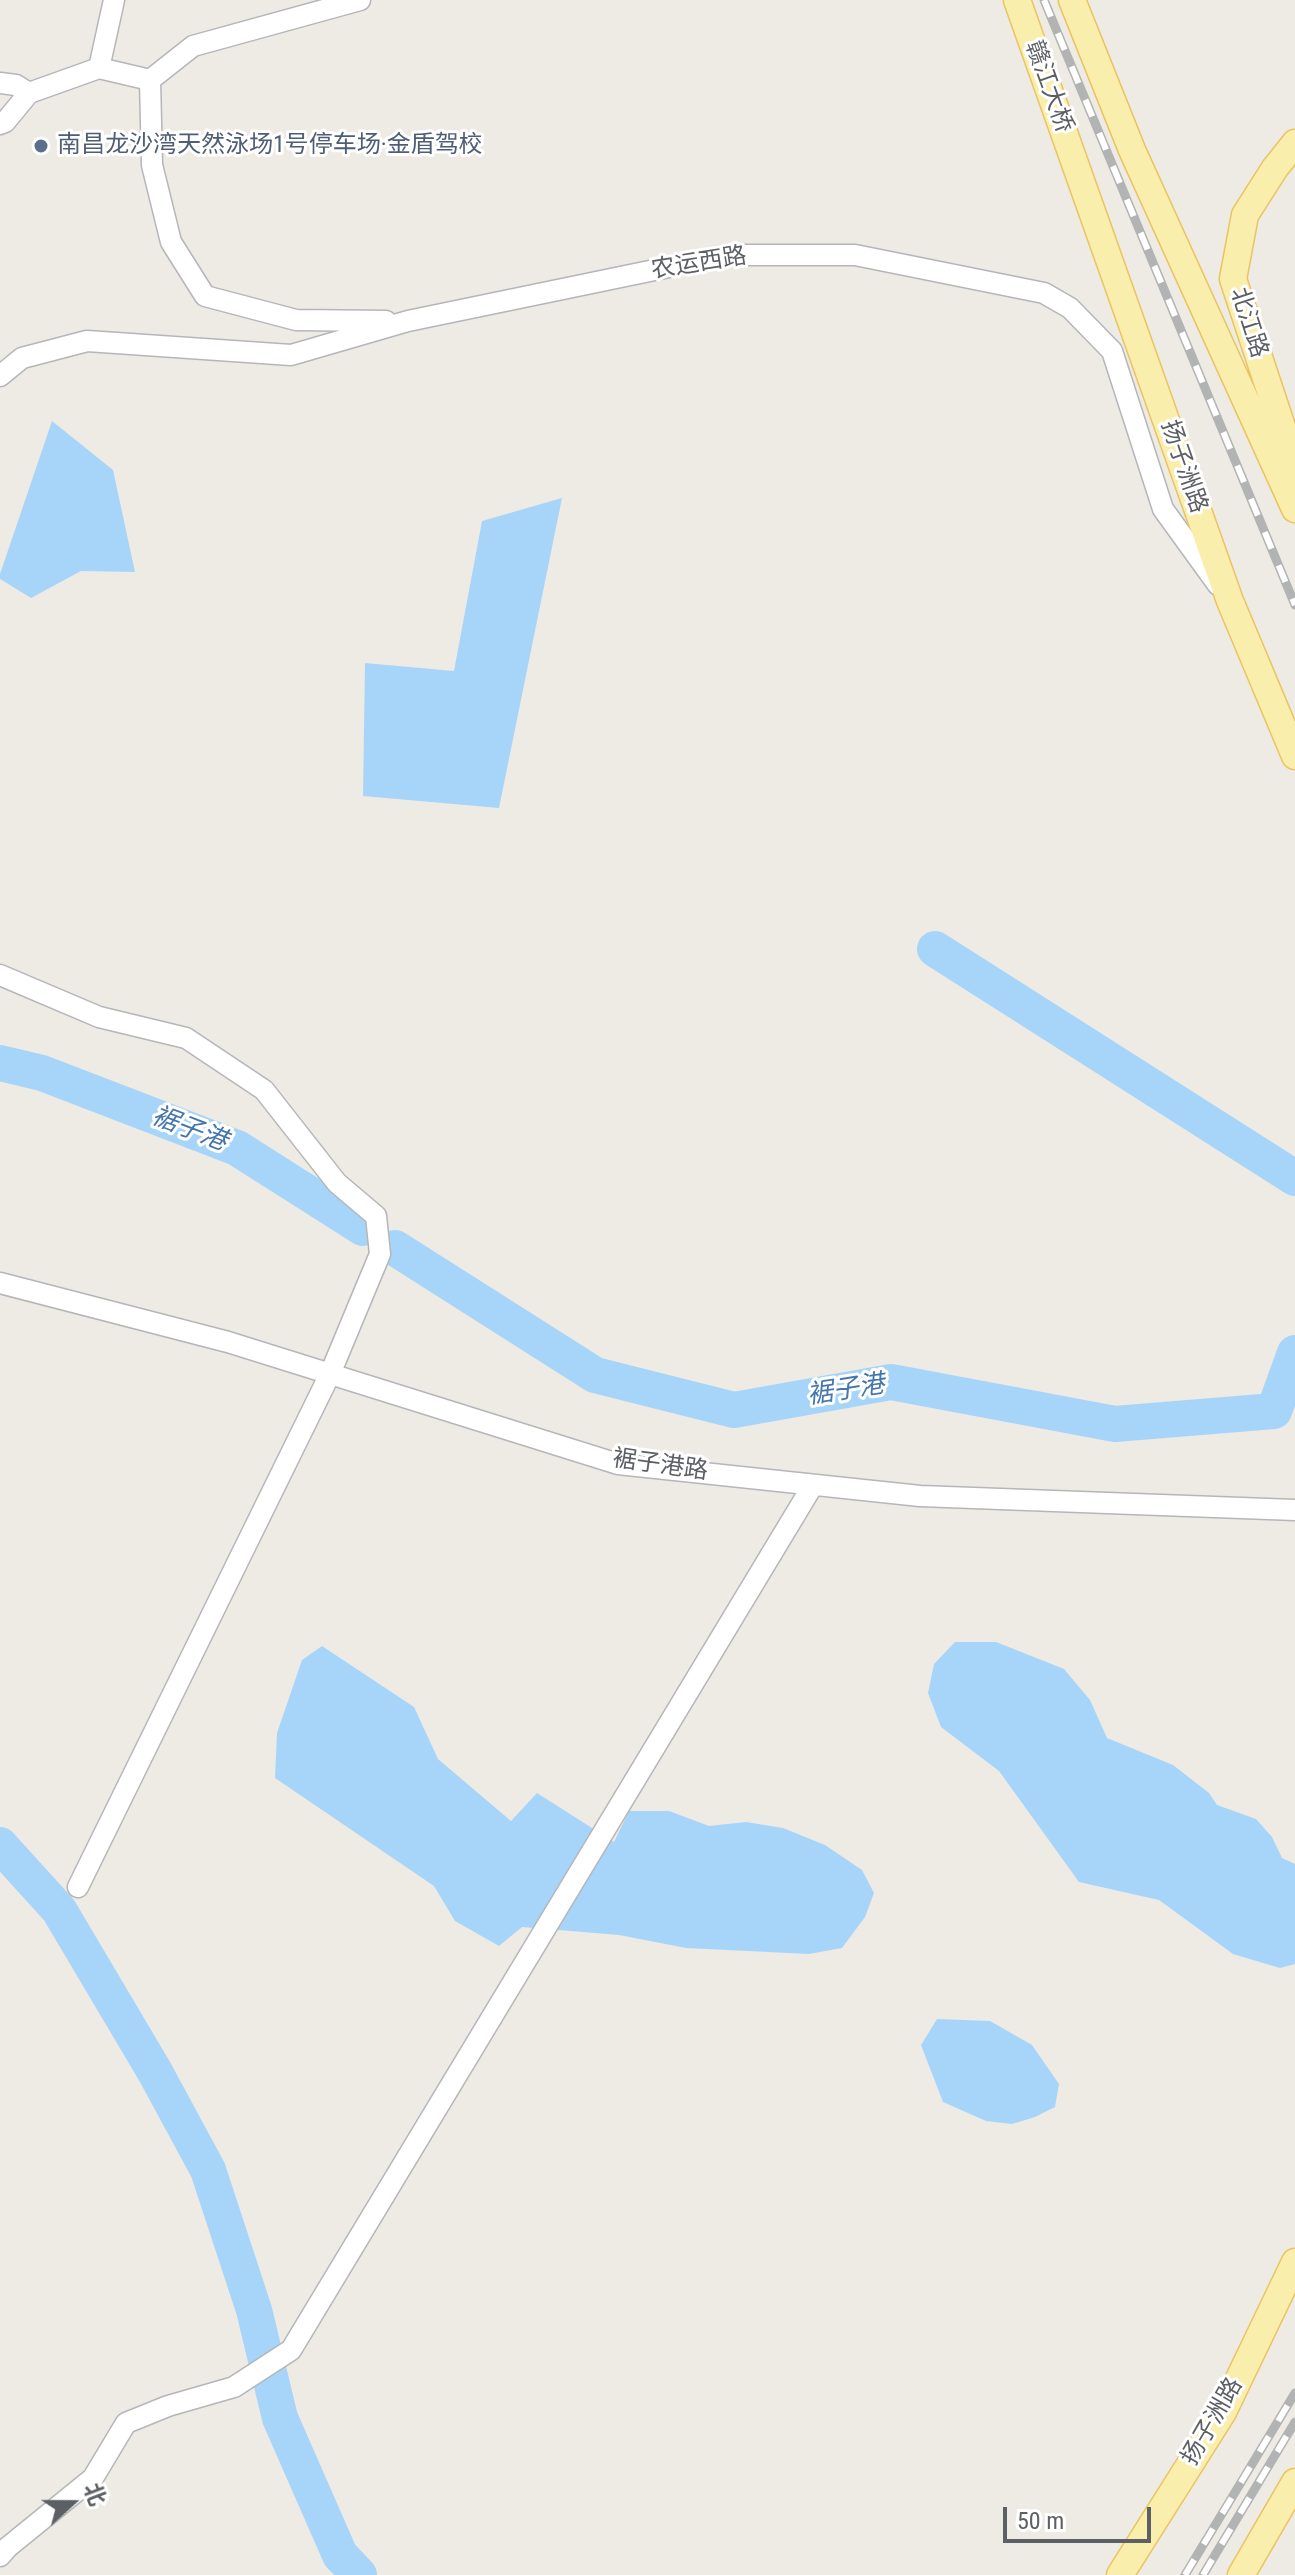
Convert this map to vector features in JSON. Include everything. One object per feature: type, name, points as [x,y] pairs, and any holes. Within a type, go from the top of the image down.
[{"type":"main road","name":"赣江大桥","points":[[1017,0],[1080,174]]},
{"type":"main road","points":[[1072,0],[1132,150],[1295,509]]},
{"type":"main road","name":"北江路","points":[[1295,143],[1245,215],[1233,279],[1295,466]]},
{"type":"main road","name":"扬子洲路","points":[[1080,174],[1230,601],[1295,756]]},
{"type":"main road","name":"扬子洲路","points":[[1120,2575],[1223,2412],[1295,2262]]},
{"type":"main road","points":[[1241,2575],[1295,2482]]},
{"type":"street","points":[[99,68],[114,0]]},
{"type":"street","points":[[150,80],[193,46],[360,0]]},
{"type":"street","points":[[0,124],[29,93],[99,68],[150,80]]},
{"type":"street","points":[[150,80],[152,165],[171,242],[205,296],[296,320],[408,321]]},
{"type":"street","points":[[0,83],[16,85],[29,93]]},
{"type":"street","name":"农运西路","points":[[0,376],[22,358],[87,341],[291,355],[408,321],[727,255],[855,255],[1044,293],[1070,308],[1112,351],[1163,509],[1230,601]]},
{"type":"street","points":[[0,975],[99,1017],[186,1038],[264,1090],[337,1183],[376,1216],[380,1254],[330,1374],[78,1887]]},
{"type":"street","name":"裾子港路","points":[[0,1283],[228,1342],[618,1464],[920,1496],[1295,1510]]},
{"type":"street","points":[[0,2556],[93,2478],[126,2423],[168,2406],[234,2387],[291,2350],[813,1485]]},
{"type":"water","points":[[52,421],[113,470],[135,572],[81,571],[31,598],[0,579],[0,574]]},
{"type":"water","points":[[562,498],[499,808],[363,796],[365,663],[454,671],[482,521]]},
{"type":"water","points":[[955,1642],[996,1642],[1064,1669],[1090,1700],[1107,1738],[1173,1765],[1209,1793],[1217,1805],[1256,1819],[1272,1837],[1282,1858],[1295,1864],[1295,1964],[1280,1968],[1233,1954],[1159,1900],[1079,1882],[999,1771],[941,1727],[928,1693],[934,1664]]},
{"type":"water","points":[[322,1646],[414,1707],[438,1759],[511,1821],[537,1793],[614,1842],[629,1811],[669,1811],[709,1826],[746,1822],[783,1828],[825,1845],[862,1870],[874,1893],[865,1917],[842,1948],[809,1954],[686,1948],[619,1935],[522,1927],[499,1946],[455,1921],[434,1886],[275,1778],[277,1733],[302,1660]]},
{"type":"water","points":[[937,2019],[990,2021],[1032,2045],[1059,2084],[1055,2107],[1012,2124],[986,2121],[943,2102],[921,2045]]},
{"type":"waterway","name":"裾子港","points":[[935,949],[1295,1178]]},
{"type":"waterway","name":"裾子港","points":[[0,1063],[42,1073],[237,1148],[363,1228]]},
{"type":"waterway","name":"裾子港","points":[[395,1248],[595,1375],[734,1410],[891,1382],[1115,1424],[1274,1411],[1295,1353]]},
{"type":"waterway","points":[[0,1845],[59,1910],[155,2072],[208,2170],[254,2310],[280,2418],[340,2555],[359,2575]]},
{"type":"railway","points":[[1044,0],[1295,605]]},
{"type":"railway","points":[[1185,2575],[1295,2393]]},
{"type":"railway","points":[[1203,2575],[1295,2422]]},
{"type":"place","name":"南昌龙沙湾天然泳场1号停车场·金盾驾校","points":[[41,146]]}]
